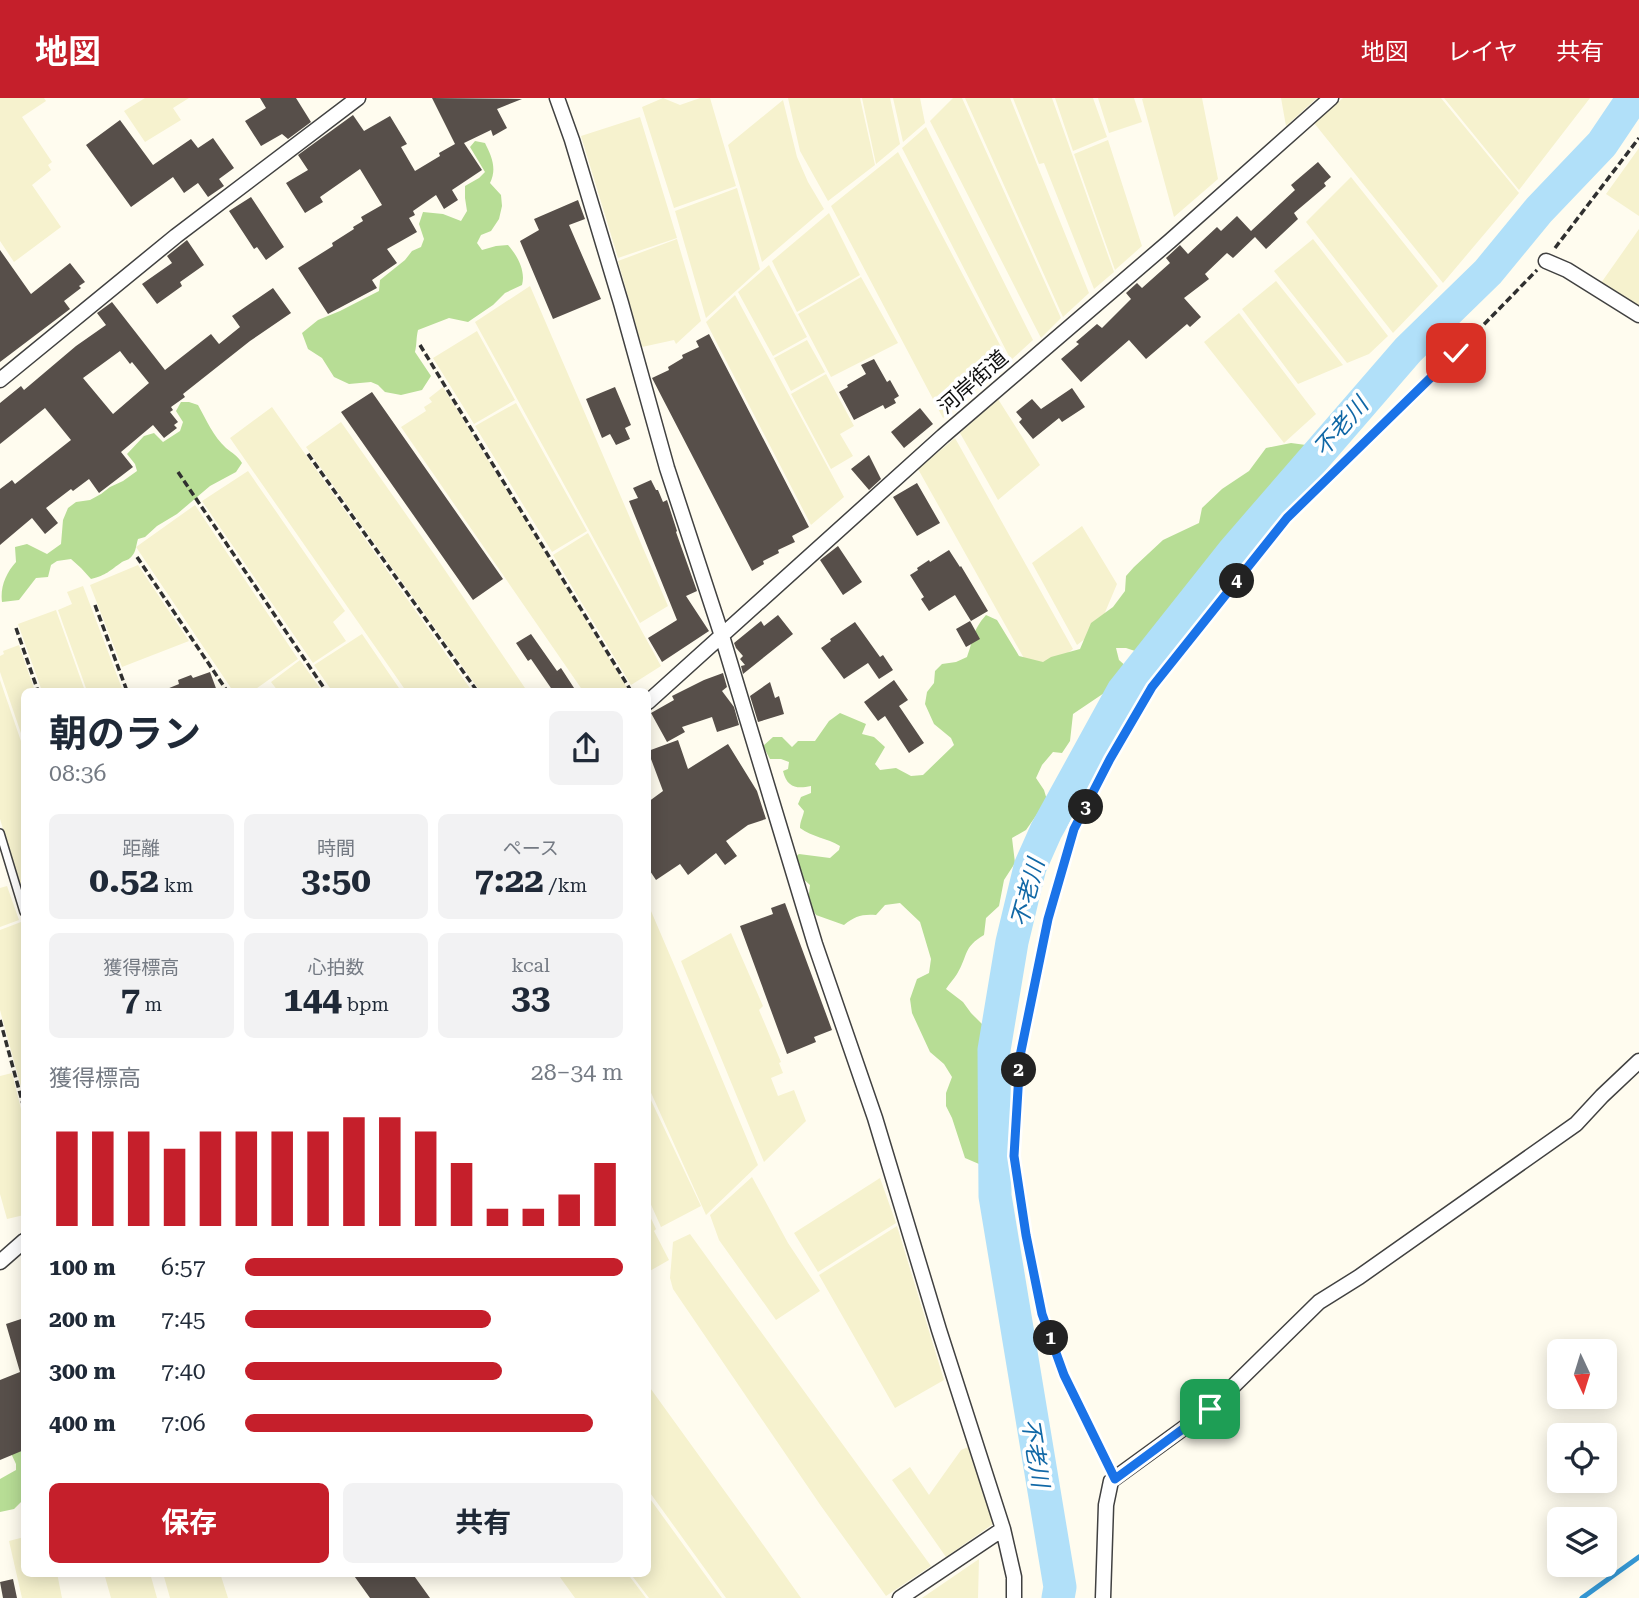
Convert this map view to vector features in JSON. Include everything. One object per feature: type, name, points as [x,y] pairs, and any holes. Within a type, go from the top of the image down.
[{"type":"street","points":[[0,380],[176,236],[358,98]]},
{"type":"street","points":[[557,98],[617,291],[667,468],[722,636],[815,944],[875,1118],[1003,1530],[1014,1577],[1014,1598]]},
{"type":"street","name":"河岸街道","points":[[651,699],[943,436],[1331,98]]},
{"type":"street","points":[[1546,261],[1567,270],[1639,315]]},
{"type":"street","points":[[1103,1598],[1107,1505],[1111,1481],[1210,1409],[1319,1302],[1371,1269],[1576,1124],[1639,1060]]},
{"type":"street","points":[[0,1262],[21,1244]]},
{"type":"street","points":[[900,1598],[1003,1530]]},
{"type":"lane","points":[[0,833],[21,902]]},
{"type":"path","points":[[1115,1479],[1064,1375],[1042,1314],[1014,1156],[1020,1056],[1048,919],[1074,829],[1110,759],[1152,687],[1287,518],[1546,261],[1639,138]]},
{"type":"path","points":[[420,345],[629,688]]},
{"type":"path","points":[[308,454],[475,688]]},
{"type":"path","points":[[178,471],[324,688]]},
{"type":"path","points":[[137,557],[226,688]]},
{"type":"path","points":[[95,605],[126,688]]},
{"type":"path","points":[[16,628],[37,688]]},
{"type":"path","points":[[0,1020],[21,1097]]},
{"type":"shaded area","points":[[0,98],[44,98],[46,101],[22,117],[52,162],[48,165],[51,170],[32,185],[61,227],[14,262],[0,241]]},
{"type":"shaded area","points":[[145,98],[189,98],[173,108],[181,120],[145,142],[124,111]]},
{"type":"shaded area","points":[[663,98],[680,105],[700,98],[710,98],[736,186],[674,208],[642,107]]},
{"type":"shaded area","points":[[788,98],[860,98],[875,165],[828,201],[800,151]]},
{"type":"shaded area","points":[[862,98],[890,98],[900,144],[876,164]]},
{"type":"shaded area","points":[[893,98],[920,98],[925,123],[903,142]]},
{"type":"shaded area","points":[[953,98],[962,98],[1061,318],[1041,338],[930,121]]},
{"type":"shaded area","points":[[965,98],[1010,98],[1089,293],[1063,317]]},
{"type":"shaded area","points":[[1013,98],[1052,98],[1114,272],[1094,289],[1044,163],[1039,164]]},
{"type":"shaded area","points":[[1055,98],[1093,98],[1107,137],[1073,151]]},
{"type":"shaded area","points":[[1098,98],[1134,98],[1142,122],[1109,133]]},
{"type":"shaded area","points":[[1202,98],[1218,179],[1174,217],[1142,99]]},
{"type":"shaded area","points":[[1281,98],[1317,98],[1286,126]]},
{"type":"shaded area","points":[[1343,98],[1441,98],[1519,193],[1443,283],[1314,123]]},
{"type":"shaded area","points":[[1444,98],[1590,98],[1519,190]]},
{"type":"shaded area","points":[[783,100],[797,157],[824,209],[762,262],[728,145]]},
{"type":"shaded area","points":[[640,117],[677,238],[618,258],[581,136]]},
{"type":"shaded area","points":[[926,127],[1033,340],[1011,360],[902,148]]},
{"type":"shaded area","points":[[1108,140],[1142,246],[1115,270],[1074,154]]},
{"type":"shaded area","points":[[1639,148],[1639,216],[1606,194]]},
{"type":"shaded area","points":[[898,152],[1009,362],[943,418],[831,206]]},
{"type":"shaded area","points":[[1351,177],[1438,286],[1393,333],[1306,222]]},
{"type":"shaded area","points":[[737,188],[760,269],[706,318],[675,211]]},
{"type":"shaded area","points":[[829,213],[860,275],[797,312],[772,261]]},
{"type":"shaded area","points":[[1639,229],[1639,307],[1601,283]]},
{"type":"shaded area","points":[[677,239],[701,321],[676,344],[674,340],[642,347],[618,261]]},
{"type":"shaded area","points":[[1313,239],[1388,336],[1369,354],[1347,363],[1274,271]]},
{"type":"shaded area","points":[[769,265],[807,337],[773,356],[738,292]]},
{"type":"shaded area","points":[[861,277],[898,343],[831,377],[798,314]]},
{"type":"shaded area","points":[[1276,281],[1343,365],[1298,384],[1242,309]]},
{"type":"shaded area","points":[[530,286],[668,606],[640,623],[475,322]]},
{"type":"shaded area","points":[[735,295],[844,497],[811,525],[706,322]]},
{"type":"shaded area","points":[[1239,313],[1316,414],[1284,443],[1204,342]]},
{"type":"shaded area","points":[[477,331],[515,400],[474,424],[433,358]]},
{"type":"shaded area","points":[[807,340],[825,372],[791,391],[774,358]]},
{"type":"shaded area","points":[[826,374],[854,426],[840,434],[853,456],[831,469],[791,394]]},
{"type":"shaded area","points":[[443,387],[627,688],[581,688],[401,427],[426,411],[424,407],[432,402],[429,398]]},
{"type":"shaded area","points":[[998,399],[1040,465],[998,500],[960,433]]},
{"type":"shaded area","points":[[516,403],[587,531],[552,552],[475,426]]},
{"type":"shaded area","points":[[272,407],[470,688],[404,688],[230,438]]},
{"type":"shaded area","points":[[341,422],[525,688],[478,688],[306,447]]},
{"type":"shaded area","points":[[955,438],[1073,649],[1035,678],[918,469]]},
{"type":"shaded area","points":[[248,471],[345,611],[333,622],[346,641],[313,663],[202,501]]},
{"type":"shaded area","points":[[195,505],[298,659],[257,688],[231,688],[136,547]]},
{"type":"shaded area","points":[[1082,526],[1117,584],[1098,629],[1077,645],[1032,563]]},
{"type":"shaded area","points":[[588,533],[661,666],[631,685],[553,555]]},
{"type":"shaded area","points":[[138,565],[189,641],[122,667],[90,585]]},
{"type":"shaded area","points":[[83,586],[122,688],[86,688],[58,610],[72,604],[67,592]]},
{"type":"shaded area","points":[[56,610],[84,688],[41,688],[18,624]]},
{"type":"shaded area","points":[[362,634],[399,688],[330,688],[314,665]]},
{"type":"shaded area","points":[[19,645],[34,688],[21,688],[21,733],[0,672],[0,656],[4,654],[3,651]]},
{"type":"shaded area","points":[[300,660],[320,688],[276,688],[271,682]]},
{"type":"shaded area","points":[[0,680],[21,741],[21,887],[0,819]]},
{"type":"shaded area","points":[[7,886],[19,920],[0,927],[0,888]]},
{"type":"shaded area","points":[[651,911],[758,1165],[706,1215],[651,1093]]},
{"type":"shaded area","points":[[21,922],[21,1087],[0,1010],[0,930]]},
{"type":"shaded area","points":[[731,933],[763,1006],[759,1010],[781,1062],[779,1063],[783,1073],[771,1078],[778,1096],[794,1090],[806,1121],[764,1162],[681,961]]},
{"type":"shaded area","points":[[12,1073],[21,1109],[21,1216],[7,1219],[0,1194],[0,1076]]},
{"type":"shaded area","points":[[651,1100],[701,1206],[661,1227],[651,1205]]},
{"type":"shaded area","points":[[752,1177],[788,1243],[820,1291],[776,1320],[719,1240],[710,1215]]},
{"type":"shaded area","points":[[880,1178],[896,1223],[818,1272],[794,1233]]},
{"type":"shaded area","points":[[651,1218],[656,1229],[654,1231],[669,1260],[651,1270]]},
{"type":"shaded area","points":[[897,1226],[944,1380],[895,1408],[819,1275]]},
{"type":"shaded area","points":[[690,1234],[931,1566],[886,1596],[821,1506],[673,1289],[670,1278],[673,1242]]},
{"type":"shaded area","points":[[651,1389],[801,1598],[726,1598],[651,1494]]},
{"type":"shaded area","points":[[968,1447],[993,1524],[946,1557],[892,1480],[910,1467],[929,1495],[961,1450]]},
{"type":"shaded area","points":[[651,1500],[722,1598],[649,1598],[633,1577],[651,1577]]},
{"type":"shaded area","points":[[21,1538],[21,1577],[58,1577],[62,1598],[22,1598],[9,1541]]},
{"type":"shaded area","points":[[979,1559],[978,1598],[922,1598]]},
{"type":"shaded area","points":[[105,1577],[151,1577],[157,1598],[111,1598]]},
{"type":"shaded area","points":[[164,1577],[221,1577],[228,1598],[170,1598]]},
{"type":"shaded area","points":[[560,1577],[630,1577],[646,1598],[575,1598]]},
{"type":"green space","points":[[475,141],[485,143],[490,153],[493,168],[490,183],[501,195],[502,206],[499,219],[491,231],[481,235],[477,243],[482,250],[508,245],[520,264],[522,285],[505,293],[468,322],[449,318],[418,330],[415,352],[431,376],[422,390],[401,395],[385,392],[371,382],[349,384],[334,377],[322,358],[308,349],[302,333],[318,320],[379,291],[380,280],[412,251],[421,247],[424,239],[419,224],[423,212],[443,214],[461,221],[467,211],[465,186],[485,172],[470,147]]},
{"type":"green space","points":[[181,402],[198,405],[217,438],[242,463],[236,472],[210,486],[177,514],[138,539],[131,557],[104,574],[91,579],[71,559],[57,561],[51,565],[48,577],[36,578],[19,600],[2,602],[4,580],[16,562],[15,547],[27,544],[47,554],[61,544],[63,520],[68,508],[76,502],[90,500],[137,471],[127,454],[144,436],[154,433],[163,442],[180,431],[183,422],[176,411]]},
{"type":"green space","points":[[1291,443],[1306,445],[1299,460],[1257,513],[1237,531],[1214,559],[1193,594],[1182,600],[1152,640],[1138,652],[1116,648],[1119,660],[1128,668],[1113,687],[1073,714],[1070,741],[1062,753],[1053,752],[1036,778],[1047,800],[1026,830],[1012,838],[1015,863],[1004,880],[999,906],[986,918],[984,935],[969,948],[957,974],[946,989],[963,1002],[982,1024],[983,1043],[979,1054],[986,1067],[1003,1078],[1004,1089],[989,1104],[989,1116],[1000,1125],[999,1141],[988,1147],[979,1164],[965,1158],[946,1106],[946,1093],[952,1077],[944,1064],[930,1052],[912,1013],[910,999],[917,979],[929,973],[931,959],[920,922],[900,903],[885,905],[876,915],[859,916],[844,925],[816,915],[808,902],[810,885],[800,876],[794,858],[799,854],[830,858],[840,846],[800,828],[804,811],[798,804],[801,797],[811,793],[811,786],[797,787],[790,784],[783,771],[788,769],[789,762],[770,759],[763,746],[773,737],[782,737],[792,747],[798,741],[815,741],[829,721],[840,713],[866,724],[862,734],[874,737],[885,747],[875,764],[880,770],[896,768],[911,776],[923,775],[954,745],[951,738],[934,724],[925,704],[927,692],[934,683],[935,671],[942,664],[967,657],[976,630],[986,615],[997,620],[1019,656],[1043,662],[1080,649],[1091,623],[1113,607],[1125,591],[1126,576],[1134,567],[1163,540],[1199,523],[1202,508],[1222,489],[1249,471],[1266,448]]},
{"type":"green space","points":[[21,1444],[21,1502],[14,1509],[0,1512],[0,1479],[16,1470],[9,1449]]},
{"type":"building","points":[[260,98],[296,98],[311,122],[288,139],[282,134],[261,146],[245,121],[266,108]]},
{"type":"building","points":[[432,98],[522,99],[497,109],[507,128],[493,136],[491,130],[464,143],[482,170],[452,190],[458,200],[444,209],[436,195],[413,211],[415,215],[409,218],[417,232],[387,249],[397,263],[372,280],[377,288],[328,314],[298,268],[333,246],[332,243],[363,221],[361,217],[382,205],[360,169],[320,197],[323,202],[305,213],[286,183],[308,170],[298,155],[353,115],[364,131],[390,116],[407,144],[401,147],[415,171],[455,144]]},
{"type":"building","points":[[120,120],[153,165],[191,139],[198,148],[213,138],[234,168],[219,179],[224,186],[208,197],[198,183],[184,193],[173,177],[131,207],[86,145]]},
{"type":"building","points":[[1318,162],[1331,177],[1324,183],[1326,186],[1294,213],[1298,219],[1266,249],[1255,237],[1233,258],[1227,253],[1205,274],[1209,279],[1184,298],[1201,317],[1190,327],[1187,324],[1146,359],[1129,340],[1081,382],[1061,359],[1097,324],[1102,328],[1131,299],[1126,293],[1137,283],[1142,288],[1170,263],[1166,258],[1180,245],[1188,254],[1217,227],[1221,231],[1237,216],[1251,231],[1295,190],[1291,185]]},
{"type":"building","points":[[251,197],[284,247],[266,260],[257,247],[254,249],[229,211]]},
{"type":"building","points":[[578,200],[585,219],[569,225],[601,299],[553,319],[520,241],[539,230],[534,219]]},
{"type":"building","points":[[187,240],[204,265],[180,282],[182,286],[157,304],[142,284],[172,263],[167,256]]},
{"type":"building","points":[[0,250],[31,294],[70,263],[85,282],[64,301],[70,309],[0,362]]},
{"type":"building","points":[[273,288],[291,313],[250,341],[183,394],[185,397],[171,407],[173,410],[170,412],[178,422],[174,425],[177,428],[164,438],[153,425],[121,452],[133,467],[99,493],[89,479],[46,508],[58,523],[45,534],[32,518],[0,545],[0,489],[12,480],[15,484],[71,440],[45,408],[0,444],[0,403],[21,386],[24,390],[76,346],[106,325],[97,313],[112,302],[165,370],[211,334],[219,344],[240,327],[232,316]],"holes":[[[120,351],[130,364],[132,362],[149,383],[113,414],[83,378]]]},
{"type":"building","points":[[709,334],[809,527],[792,536],[795,542],[778,550],[779,553],[763,561],[764,564],[752,571],[652,378],[669,370],[668,367],[683,358],[682,355],[699,347],[696,341]]},
{"type":"building","points":[[874,359],[887,382],[890,380],[899,396],[894,399],[896,403],[885,409],[883,405],[854,420],[839,392],[866,374],[861,365]]},
{"type":"building","points":[[615,387],[631,425],[625,428],[630,439],[616,445],[610,434],[602,438],[586,399]]},
{"type":"building","points":[[1072,388],[1085,407],[1062,422],[1059,418],[1033,439],[1019,422],[1022,419],[1016,412],[1032,399],[1041,409]]},
{"type":"building","points":[[372,392],[503,579],[473,600],[341,412]]},
{"type":"building","points":[[920,408],[933,424],[904,448],[891,432]]},
{"type":"building","points":[[869,455],[881,479],[869,490],[851,469]]},
{"type":"building","points":[[651,480],[663,502],[667,500],[697,591],[686,596],[709,631],[662,662],[648,638],[677,620],[629,501],[638,498],[633,488]]},
{"type":"building","points":[[917,483],[940,523],[917,536],[893,497]]},
{"type":"building","points":[[838,546],[862,582],[843,595],[820,560]]},
{"type":"building","points":[[949,550],[988,611],[971,621],[955,595],[929,611],[921,599],[924,597],[910,575],[929,560],[930,562]]},
{"type":"building","points":[[778,615],[793,634],[743,674],[741,666],[745,665],[740,659],[743,656],[734,643],[761,621],[764,626]]},
{"type":"building","points":[[970,621],[980,639],[966,647],[956,629]]},
{"type":"building","points":[[855,622],[880,657],[883,655],[893,670],[879,679],[868,663],[844,679],[821,648]]},
{"type":"building","points":[[531,634],[557,671],[561,668],[574,688],[551,688],[516,643]]},
{"type":"building","points":[[210,672],[216,688],[169,688],[179,684],[178,680],[191,675],[193,678]]},
{"type":"building","points":[[723,673],[727,687],[722,691],[734,707],[739,725],[717,732],[712,717],[682,727],[685,732],[667,742],[651,713],[674,700],[672,696]]},
{"type":"building","points":[[894,680],[908,700],[899,706],[924,743],[909,753],[885,716],[878,721],[864,702]]},
{"type":"building","points":[[770,682],[775,698],[779,696],[784,714],[758,722],[750,696]]},
{"type":"building","points":[[678,740],[688,769],[728,744],[757,791],[766,819],[748,825],[726,841],[737,856],[725,865],[716,853],[688,875],[680,864],[656,880],[651,872],[651,800],[663,791],[651,759],[651,750]]},
{"type":"building","points":[[785,903],[832,1030],[814,1037],[816,1042],[787,1054],[740,926],[773,914],[771,908]]},
{"type":"building","points":[[21,1319],[21,1451],[0,1460],[0,1380],[20,1372],[6,1324]]},
{"type":"building","points":[[355,1577],[415,1577],[430,1598],[370,1598]]},
{"type":"building","points":[[13,1579],[17,1598],[3,1598],[0,1582]]},
{"type":"waterway","name":"不老川","points":[[1058,1598],[1060,1587],[995,1196],[994,1050],[1012,942],[1030,867],[1046,831],[1123,691],[1234,551],[1408,350],[1488,272],[1539,210],[1602,144],[1633,98]]},
{"type":"waterway","points":[[1582,1598],[1639,1557]]},
{"type":"route","points":[[1210,1409],[1115,1479],[1064,1375],[1042,1314],[1014,1156],[1020,1056],[1048,919],[1074,829],[1110,759],[1152,687],[1287,518],[1456,353]]}]
